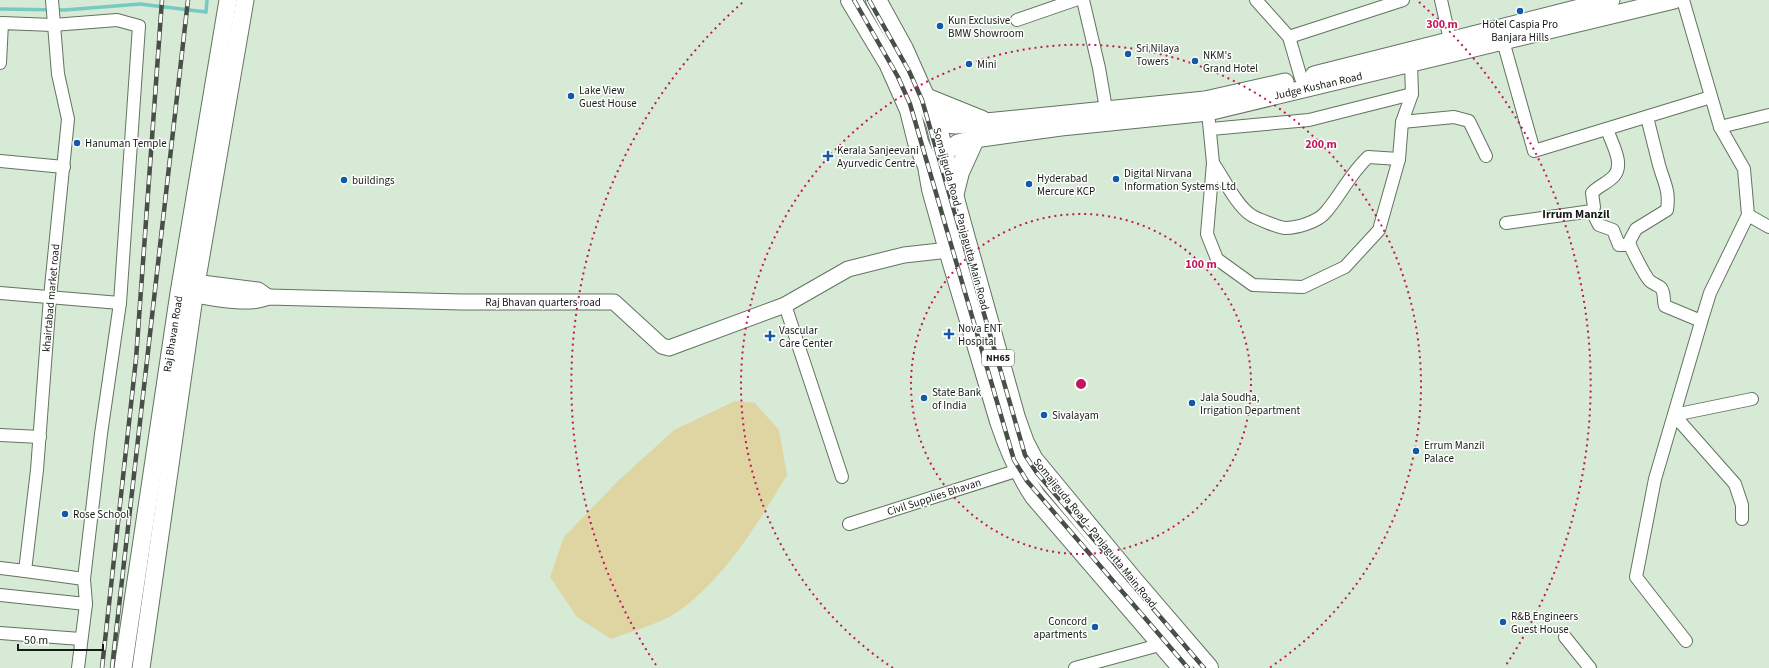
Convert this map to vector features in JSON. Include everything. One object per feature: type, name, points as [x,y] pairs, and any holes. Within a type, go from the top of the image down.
[{"type":"highway","name":"Somajiguda Road - Panjagutta Main Road","points":[[850,0],[889,63],[903,94],[918,142],[928,166],[932,189],[949,250],[1000,421],[1019,470],[1035,496],[1183,668]]},
{"type":"highway","name":"Somajiguda Road - Panjagutta Main Road","points":[[876,0],[903,49],[936,123],[958,145],[953,194],[1013,411],[1024,443],[1033,460],[1208,668]]},
{"type":"highway","points":[[925,98],[982,121]]},
{"type":"highway","points":[[953,194],[959,172],[958,145]]},
{"type":"highway","points":[[1063,529],[1081,518]]},
{"type":"main road","name":"Raj Bhavan Road","points":[[141,668],[188,288],[228,0]]},
{"type":"main road","name":"Raj Bhavan Road","points":[[123,668],[188,288],[245,0]]},
{"type":"main road","name":"Judge Kushan Road","points":[[936,123],[956,125],[982,121],[1205,100],[1301,78],[1611,0]]},
{"type":"main road","name":"Judge Kushan Road","points":[[958,145],[1061,127],[1208,112],[1674,0]]},
{"type":"main road","points":[[956,125],[952,130],[952,135],[958,145]]},
{"type":"street","points":[[1017,20],[1075,0]]},
{"type":"street","points":[[1083,0],[1099,68],[1106,109]]},
{"type":"street","points":[[1256,0],[1289,37],[1301,78]]},
{"type":"street","points":[[1289,37],[1403,0]]},
{"type":"street","points":[[1441,0],[1450,40]]},
{"type":"street","points":[[1683,0],[1720,127],[1744,169],[1748,215],[1710,293],[1701,321],[1655,479],[1636,577],[1686,641]]},
{"type":"street","name":"khairtabad market road","points":[[25,571],[40,437],[50,297],[68,118],[58,74],[52,1]]},
{"type":"street","points":[[0,63],[1,23],[53,23],[117,20],[139,26],[120,303],[101,434],[84,579],[86,604],[78,668]]},
{"type":"street","points":[[1503,40],[1534,151],[1711,97]]},
{"type":"street","points":[[1208,112],[1211,129],[1213,163],[1207,234],[1217,259],[1253,285],[1303,287],[1346,267],[1379,230],[1398,159],[1402,122],[1412,94],[1411,64]]},
{"type":"street","points":[[1211,129],[1309,120],[1412,94]]},
{"type":"street","points":[[1720,127],[1769,115]]},
{"type":"street","points":[[1402,122],[1454,116],[1469,121],[1486,156]]},
{"type":"street","points":[[1647,117],[1660,168],[1666,183],[1668,202],[1667,210],[1636,229],[1629,242],[1630,246],[1639,259],[1645,275],[1650,282],[1660,288],[1664,295],[1665,306],[1701,321]]},
{"type":"street","points":[[1607,129],[1619,162],[1619,169],[1614,176],[1592,193],[1594,207],[1592,211],[1599,226],[1613,230],[1619,245],[1630,246]]},
{"type":"street","points":[[1213,163],[1239,201],[1251,215],[1284,228],[1299,226],[1324,214],[1354,170],[1368,157],[1398,159]]},
{"type":"street","points":[[0,161],[64,167]]},
{"type":"street","points":[[1506,223],[1592,211]]},
{"type":"street","points":[[1748,215],[1769,227]]},
{"type":"street","name":"Raj Bhavan quarters road","points":[[188,288],[258,290],[268,296],[462,302],[614,302],[662,346],[669,348],[785,305],[848,269],[904,255],[949,250]]},
{"type":"street","points":[[0,293],[120,303]]},
{"type":"street","points":[[785,305],[842,477]]},
{"type":"street","points":[[1674,415],[1752,400]]},
{"type":"street","points":[[1674,415],[1735,484],[1742,505],[1742,519]]},
{"type":"street","points":[[0,435],[40,437]]},
{"type":"street","name":"Civil Supplies Bhavan","points":[[849,524],[1019,470]]},
{"type":"street","points":[[0,568],[84,579]]},
{"type":"street","points":[[0,595],[86,604]]},
{"type":"street","points":[[0,633],[81,639]]},
{"type":"street","points":[[1565,637],[1590,668]]},
{"type":"street","points":[[1075,668],[1163,644]]},
{"type":"shaded area","points":[[735,401],[755,403],[779,430],[787,475],[764,513],[738,551],[708,586],[691,601],[667,618],[611,639],[577,617],[550,577],[564,537],[618,481],[674,430]]},
{"type":"waterway","points":[[0,9],[65,10],[140,4],[206,12],[207,0]]},
{"type":"railway","points":[[102,668],[136,359],[162,0]]},
{"type":"railway","points":[[112,668],[188,0]]},
{"type":"railway","points":[[854,0],[898,77],[910,104],[1014,460],[1027,481],[1188,668]]},
{"type":"railway","points":[[869,0],[909,71],[922,100],[1025,455],[1037,473],[1204,668]]},
{"type":"place","name":"Hotel Caspia Pro Banjara Hills","points":[[1520,11]]},
{"type":"place","name":"Kun Exclusive BMW Showroom","points":[[940,26]]},
{"type":"place","name":"Sri Nilaya Towers","points":[[1128,54]]},
{"type":"place","name":"NKM's Grand Hotel","points":[[1195,61]]},
{"type":"place","name":"Mini","points":[[969,64]]},
{"type":"place","name":"Lake View Guest House","points":[[571,96]]},
{"type":"place","name":"Hanuman Temple","points":[[77,143]]},
{"type":"place","name":"Kerala Sanjeevani Ayurvedic Centre","points":[[828,156]]},
{"type":"place","name":"Digital Nirvana Information Systems Ltd","points":[[1116,179]]},
{"type":"place","name":"buildings","points":[[344,180]]},
{"type":"place","name":"Hyderabad Mercure KCP","points":[[1029,184]]},
{"type":"place","name":"Nova ENT Hospital","points":[[949,334]]},
{"type":"place","name":"Vascular Care Center","points":[[770,336]]},
{"type":"place","name":"State Bank of India","points":[[924,398]]},
{"type":"place","name":"Jala Soudha, Irrigation Department","points":[[1192,403]]},
{"type":"place","name":"Sivalayam","points":[[1044,415]]},
{"type":"place","name":"Errum Manzil Palace","points":[[1416,451]]},
{"type":"place","name":"Rose School","points":[[65,514]]},
{"type":"place","name":"R&B Engineers Guest House","points":[[1503,622]]},
{"type":"place","name":"Concord apartments","points":[[1095,627]]},
{"type":"district","name":"Irrum Manzil","points":[[1576,214]]}]
